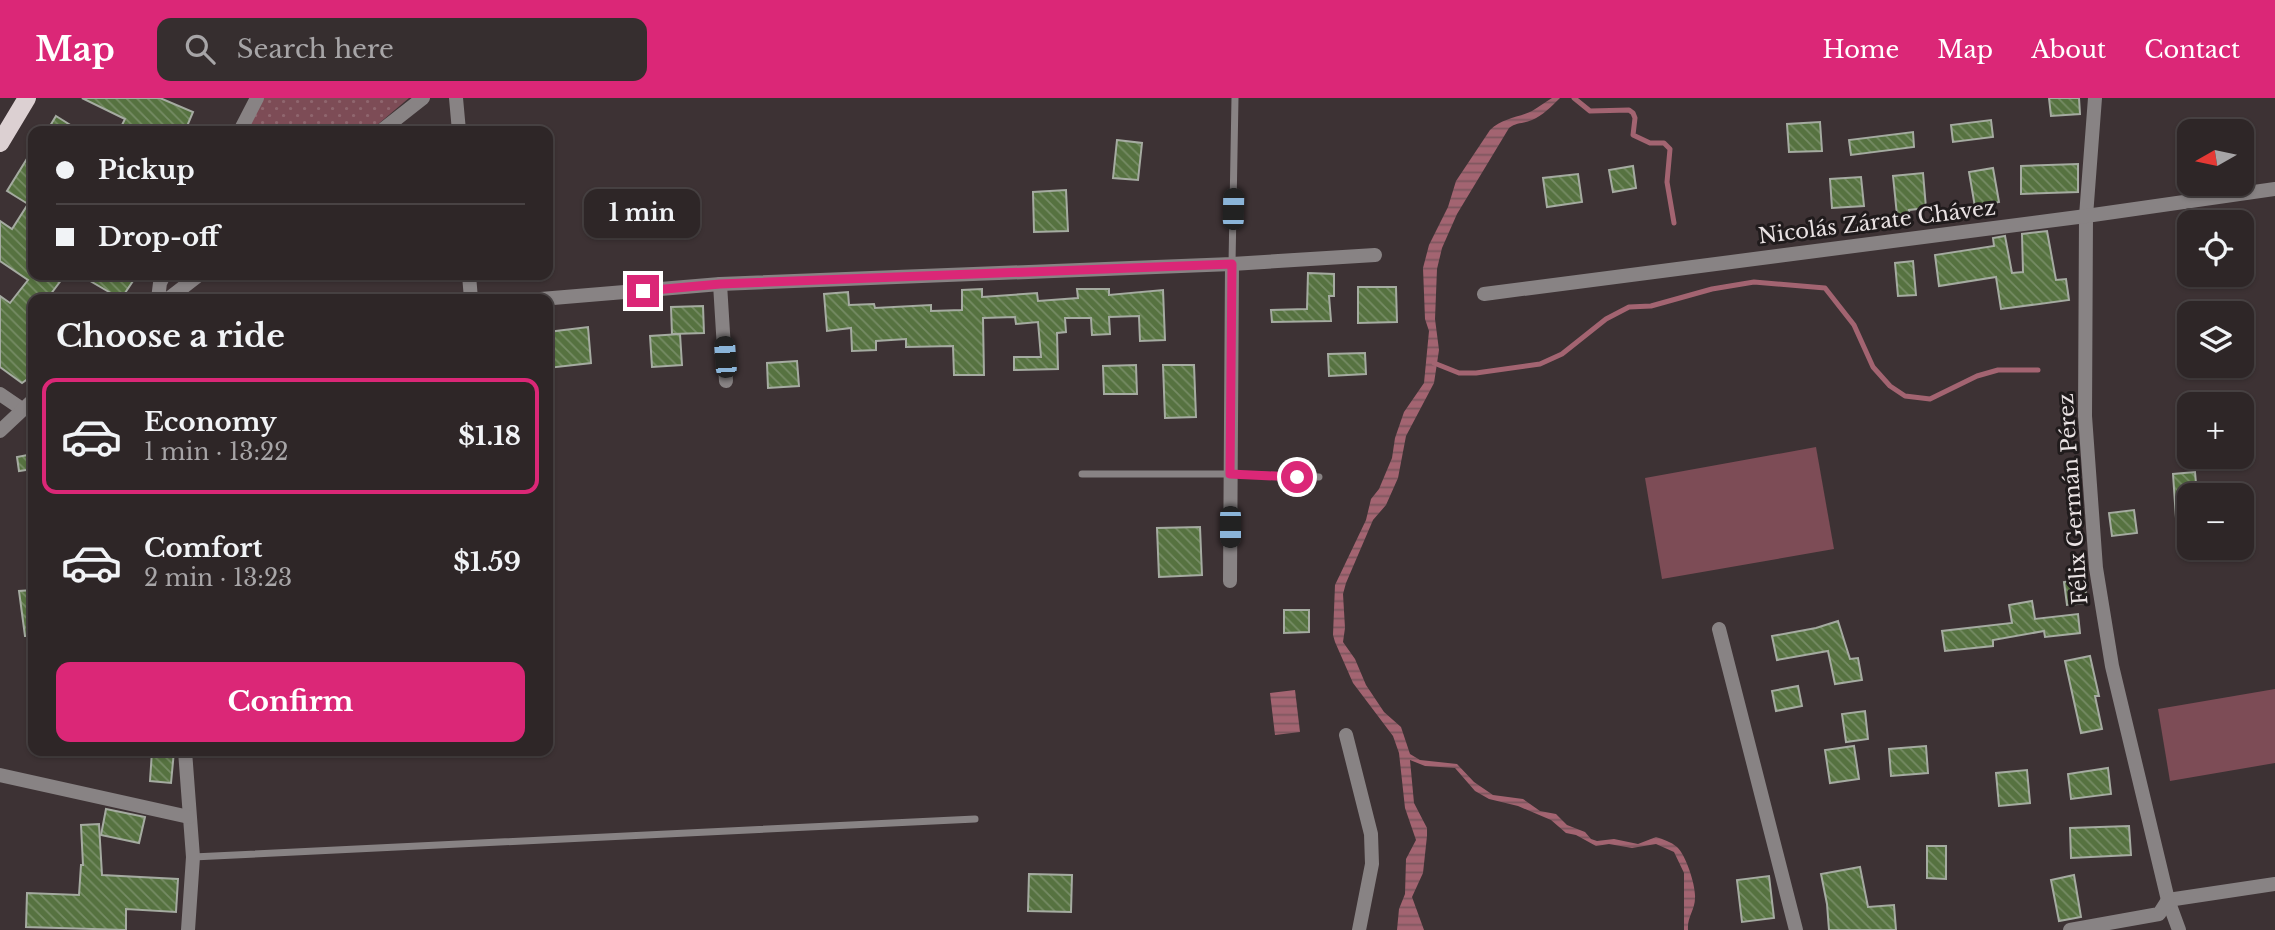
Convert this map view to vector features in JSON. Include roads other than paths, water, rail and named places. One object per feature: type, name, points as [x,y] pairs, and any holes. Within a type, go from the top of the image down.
[{"type":"main road","points":[[0,143],[27,98]]},
{"type":"street","points":[[243,126],[257,98]]},
{"type":"street","points":[[387,126],[423,98]]},
{"type":"street","points":[[456,98],[459,126]]},
{"type":"street","name":"Félix Germán Pérez","points":[[2095,98],[2086,216],[2085,415],[2096,568],[2112,666],[2168,900],[2179,930]]},
{"type":"street","name":"Nicolás Zárate Chávez","points":[[1484,294],[2275,189]]},
{"type":"street","points":[[553,298],[720,284],[1232,264],[1375,255]]},
{"type":"street","points":[[1230,580],[1232,264]]},
{"type":"street","points":[[174,294],[193,280]]},
{"type":"street","points":[[720,284],[726,381]]},
{"type":"street","points":[[0,394],[28,404],[0,431]]},
{"type":"street","points":[[1719,629],[1797,930]]},
{"type":"street","points":[[1346,735],[1371,834],[1372,864],[1359,930]]},
{"type":"street","points":[[185,756],[193,857],[188,930]]},
{"type":"street","points":[[0,775],[189,817]]},
{"type":"street","points":[[2070,930],[2159,914],[2168,900],[2275,884]]},
{"type":"lane","points":[[1232,264],[1235,98]]},
{"type":"lane","points":[[1082,474],[1319,477]]},
{"type":"lane","points":[[193,857],[975,819]]},
{"type":"waterway","points":[[1574,98],[1590,111],[1629,110],[1635,118],[1633,135],[1650,143],[1664,143],[1670,149],[1667,182],[1674,223]]},
{"type":"waterway","points":[[1434,363],[1459,373],[1540,364],[1562,354],[1606,319],[1629,307],[1651,306],[1712,289],[1754,282],[1825,288],[1854,325],[1873,367],[1890,386],[1905,396],[1930,399],[1977,376],[1998,370],[2038,370]]}]
